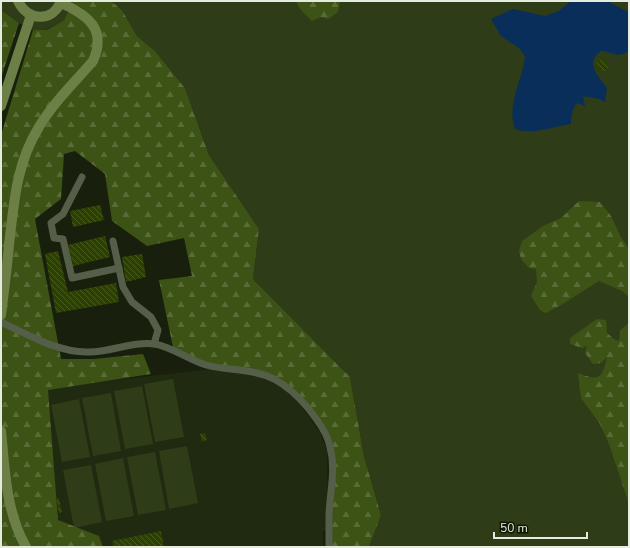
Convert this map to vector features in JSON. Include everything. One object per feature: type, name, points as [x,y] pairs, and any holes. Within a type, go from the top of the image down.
[{"type":"main road","points":[[1,315],[12,212],[16,184],[21,166],[32,139],[45,117],[93,61],[98,50],[96,30],[90,21],[78,11],[61,2],[57,8],[48,15],[42,17],[25,12],[18,1]]},
{"type":"main road","points":[[1,106],[31,15]]},
{"type":"main road","points":[[1,431],[10,507],[14,523],[26,547]]},
{"type":"lane","points":[[82,177],[63,214],[51,223],[54,238],[63,239],[72,278],[119,268]]},
{"type":"lane","points":[[113,241],[123,287],[132,302],[151,318],[158,330],[154,344]]},
{"type":"lane","points":[[1,322],[61,349],[76,352],[90,352],[142,344],[154,344],[164,346],[192,360],[206,365],[246,371],[273,379],[290,388],[304,403],[322,427],[330,447],[332,491],[329,513],[329,547]]},
{"type":"shaded area","points":[[1,1],[73,1],[64,20],[46,30],[33,30],[19,23],[4,12],[1,12]]},
{"type":"shaded area","points":[[111,1],[629,1],[629,547],[369,547],[381,515],[364,456],[350,377],[253,279],[259,229],[209,155],[185,88],[155,51],[137,36],[122,10]]},
{"type":"shaded area","points":[[212,369],[247,374],[266,379],[285,389],[297,401],[320,433],[327,450],[328,531],[323,531],[323,547],[33,547],[29,390]]},
{"type":"shaded area","points":[[173,379],[184,437],[155,442],[144,384]]},
{"type":"shaded area","points":[[142,386],[153,444],[125,449],[114,391]]},
{"type":"shaded area","points":[[111,393],[121,451],[93,456],[82,398]]},
{"type":"shaded area","points":[[79,399],[90,457],[62,462],[51,405]]},
{"type":"shaded area","points":[[187,446],[198,503],[169,509],[159,451]]},
{"type":"shaded area","points":[[155,452],[166,510],[138,515],[127,457]]},
{"type":"shaded area","points":[[123,458],[134,516],[106,521],[95,464]]},
{"type":"shaded area","points":[[91,465],[102,522],[74,528],[63,470]]},
{"type":"green space","points":[[73,1],[111,1],[122,10],[137,36],[155,51],[185,88],[209,155],[259,229],[253,279],[350,377],[364,456],[381,515],[369,547],[329,547],[330,447],[304,403],[273,379],[216,367],[174,352],[159,280],[192,276],[184,238],[147,246],[112,221],[105,174],[75,151],[64,154],[61,199],[35,219],[61,359],[94,359],[143,354],[151,374],[48,390],[58,520],[99,536],[103,547],[1,547],[1,135],[33,30],[47,30],[64,20]]},
{"type":"green space","points":[[296,1],[340,1],[338,12],[328,19],[321,17],[312,21],[300,9]]},
{"type":"green space","points":[[1,12],[4,12],[19,23],[1,78]]},
{"type":"green space","points":[[579,201],[600,202],[611,216],[621,237],[629,249],[629,297],[622,291],[599,281],[546,313],[540,310],[531,296],[537,282],[536,269],[529,268],[521,259],[519,251],[522,241],[543,226],[561,218]]},
{"type":"green space","points":[[597,319],[606,320],[607,333],[619,341],[620,330],[629,323],[629,504],[609,444],[600,424],[581,398],[578,373],[591,377],[599,376],[603,370],[607,357],[601,363],[593,364],[585,353],[587,346],[582,348],[570,344],[570,338]]},
{"type":"water","points":[[571,1],[610,1],[612,4],[629,12],[629,51],[618,55],[601,51],[594,60],[594,70],[607,88],[605,102],[600,99],[583,96],[585,106],[577,103],[572,113],[571,124],[536,131],[522,131],[515,129],[512,110],[525,56],[519,48],[501,36],[491,19],[513,9],[545,16],[559,11]]},
{"type":"building","points":[[602,57],[610,65],[603,73],[594,65]]},
{"type":"building","points":[[100,205],[104,220],[73,227],[70,211]]},
{"type":"building","points":[[105,236],[110,257],[73,266],[68,245]]},
{"type":"building","points":[[58,251],[68,292],[116,283],[119,302],[56,313],[45,254]]},
{"type":"building","points":[[142,254],[146,277],[126,282],[122,257]]},
{"type":"building","points":[[205,433],[207,440],[202,442],[200,434]]},
{"type":"building","points":[[56,498],[59,498],[62,513],[59,513]]},
{"type":"building","points":[[161,531],[164,547],[114,547],[112,541]]}]
